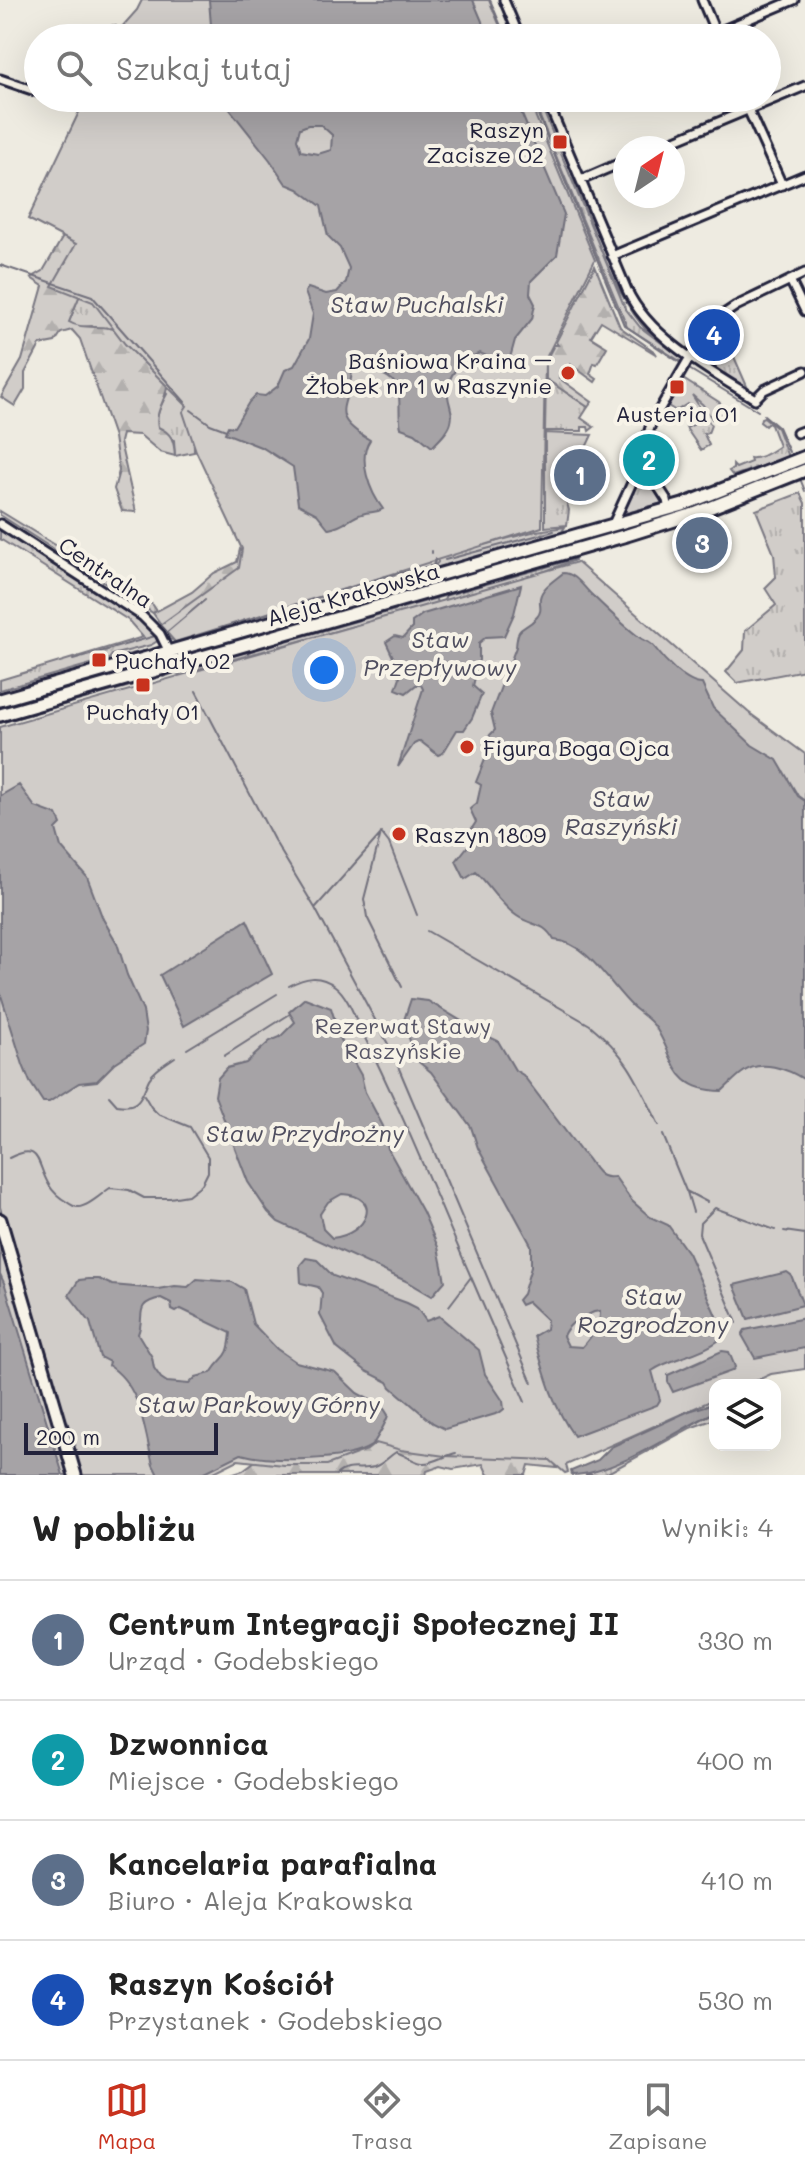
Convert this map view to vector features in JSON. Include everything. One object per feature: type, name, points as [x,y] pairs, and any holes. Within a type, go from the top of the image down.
[{"type":"main road","name":"Aleja Krakowska","points":[[0,700],[612,526],[669,516],[718,492],[805,457]]},
{"type":"main road","name":"Aleja Krakowska","points":[[0,715],[176,666],[669,516],[805,470]]},
{"type":"main road","points":[[0,1220],[75,1475]]},
{"type":"street","points":[[504,0],[514,24]]},
{"type":"street","points":[[702,0],[712,24]]},
{"type":"street","points":[[741,24],[794,0]]},
{"type":"street","points":[[0,79],[24,87]]},
{"type":"street","points":[[781,96],[805,86]]},
{"type":"street","points":[[552,112],[612,256],[639,311],[652,326],[690,356],[755,399],[764,390],[805,371]]},
{"type":"street","points":[[684,136],[741,112]]},
{"type":"street","points":[[749,112],[782,185]]},
{"type":"street","points":[[581,180],[613,166]]},
{"type":"street","points":[[612,256],[805,175]]},
{"type":"street","points":[[612,526],[641,460],[651,424],[690,356],[721,316],[805,273]]},
{"type":"street","points":[[790,280],[805,311]]},
{"type":"street","points":[[641,460],[667,500],[669,516]]},
{"type":"street","points":[[634,478],[643,476],[653,479]]},
{"type":"street","name":"Centralna","points":[[0,524],[142,616],[160,634],[176,666]]},
{"type":"green space","points":[[142,0],[489,0],[499,24],[124,24]]},
{"type":"green space","points":[[79,112],[534,112],[595,260],[545,360],[542,527],[175,642],[160,625],[239,568],[242,549],[196,451],[183,412],[187,406],[125,344],[93,302],[52,286],[76,244],[28,219]]},
{"type":"green space","points":[[538,112],[544,112],[625,308],[640,327],[679,356],[675,349],[685,357],[683,363],[627,327]]},
{"type":"green space","points":[[569,159],[629,302],[646,324],[674,347],[657,339],[640,323],[625,301],[600,247]]},
{"type":"green space","points":[[79,221],[85,282],[69,322],[81,326],[107,327],[124,334],[167,383],[157,421],[158,427],[171,438],[175,456],[160,452],[140,435],[122,434],[120,442],[136,512],[122,511],[114,489],[119,471],[114,437],[80,339],[72,330],[61,333],[55,342],[40,345],[25,373],[25,389],[15,406],[1,397],[22,360],[43,286],[31,278],[43,271],[64,235]]},
{"type":"green space","points":[[595,266],[620,327],[657,355],[601,321],[591,337],[607,347],[597,364],[594,363],[590,374],[597,379],[595,382],[570,364],[559,378],[592,402],[588,407],[546,379],[546,360],[554,345],[558,345],[556,342]]},
{"type":"green space","points":[[85,282],[193,393],[194,452],[175,456],[174,440],[158,427],[158,414],[167,394],[92,326],[76,327],[69,322]]},
{"type":"green space","points":[[721,327],[749,391],[699,359]]},
{"type":"green space","points":[[546,379],[588,407],[581,418],[594,427],[589,431],[588,427],[582,427],[582,431],[545,431]]},
{"type":"green space","points":[[683,379],[719,402],[727,411],[712,419],[692,395],[711,425],[708,433],[704,434],[709,445],[701,450],[686,428],[699,422],[687,404],[676,411],[668,406]]},
{"type":"green space","points":[[764,417],[777,428],[788,457],[733,476],[729,471],[733,465],[736,468],[751,462],[750,458],[762,456],[779,446],[771,425],[768,423],[765,426],[760,422]]},
{"type":"green space","points":[[545,433],[592,435],[564,494],[569,510],[567,525],[545,527]]},
{"type":"green space","points":[[638,480],[649,481],[662,503],[627,513],[625,508]]},
{"type":"green space","points":[[800,493],[805,503],[805,670],[737,683],[726,672],[744,650],[745,631],[776,605],[765,588],[776,577],[774,554],[756,510]]},
{"type":"green space","points":[[0,511],[153,605],[157,611],[153,613],[0,515]]},
{"type":"green space","points":[[657,519],[594,540],[182,656]]},
{"type":"green space","points":[[565,527],[560,535],[439,570],[435,566],[438,562],[436,557],[536,531]]},
{"type":"green space","points":[[0,528],[141,619],[159,640],[112,655],[109,659],[0,690],[0,680],[143,637],[128,620],[0,539]]},
{"type":"green space","points":[[240,549],[259,561],[169,636],[153,613],[192,592],[214,573],[237,562]]},
{"type":"green space","points":[[574,556],[575,560],[532,576],[444,601],[446,593]]},
{"type":"green space","points":[[434,560],[433,568],[427,573],[180,644],[168,638]]},
{"type":"green space","name":"Rezerwat Stawy Raszyńskie","points":[[577,562],[748,712],[805,754],[805,1369],[771,1374],[760,1379],[709,1379],[709,1402],[566,1465],[568,1472],[565,1473],[550,1460],[445,1456],[376,1443],[367,1450],[327,1465],[284,1465],[238,1460],[208,1475],[80,1475],[0,1207],[0,727]]},
{"type":"green space","points":[[435,596],[437,603],[184,673],[184,669]]},
{"type":"green space","points":[[0,1243],[69,1475],[0,1475]]},
{"type":"green space","points":[[535,1413],[557,1468],[529,1465],[526,1475],[488,1475],[483,1464],[453,1469],[441,1466],[427,1471],[426,1475],[228,1475],[243,1470],[258,1459],[375,1443]]},
{"type":"green space","points":[[709,1415],[709,1421],[690,1428],[604,1475],[585,1475],[642,1451]]},
{"type":"water","points":[[209,0],[473,0],[483,24],[211,24]]},
{"type":"water","name":"Staw Puchalski","points":[[232,112],[521,112],[564,214],[557,255],[531,281],[530,294],[535,304],[532,319],[515,340],[510,358],[502,363],[480,353],[456,369],[448,388],[451,422],[432,447],[415,433],[401,428],[398,391],[391,379],[372,370],[352,371],[344,416],[356,431],[370,440],[366,448],[365,466],[374,494],[383,509],[358,515],[335,528],[329,529],[317,514],[298,504],[293,467],[263,448],[225,433],[228,426],[234,427],[256,395],[265,396],[278,386],[285,370],[294,366],[309,339],[313,314],[305,292],[308,288],[326,294],[337,292],[346,282],[349,268],[340,248],[328,236],[321,206],[286,184]],"holes":[[[308,125],[321,125],[332,135],[331,150],[318,154],[301,151],[297,139],[300,128]]]},
{"type":"water","name":"Staw Raszyński","points":[[563,573],[576,578],[682,676],[702,684],[713,708],[752,745],[777,760],[798,796],[805,801],[805,1080],[782,1069],[757,1066],[739,1075],[722,1091],[694,1086],[678,1072],[654,1025],[624,998],[598,966],[577,948],[554,940],[542,927],[511,911],[476,872],[465,879],[456,861],[471,842],[469,833],[476,822],[470,809],[477,803],[481,785],[476,782],[488,752],[488,737],[495,730],[491,713],[518,634],[539,614],[543,590]]},
{"type":"water","name":"Staw Przepływowy","points":[[521,585],[514,614],[504,636],[486,637],[479,643],[473,686],[482,694],[464,730],[457,730],[443,753],[438,755],[420,741],[414,744],[398,767],[423,689],[421,685],[416,685],[406,693],[396,689],[400,677],[392,664],[393,657],[386,642],[395,636],[403,638],[412,628],[412,622],[423,614]]},
{"type":"water","points":[[19,785],[35,807],[57,815],[61,824],[56,829],[61,847],[87,877],[103,919],[117,943],[143,1011],[146,1031],[144,1044],[115,1063],[97,1081],[79,1083],[49,1102],[43,1102],[30,1082],[0,992],[0,796]]},
{"type":"water","points":[[247,920],[272,974],[184,1026],[160,975]]},
{"type":"water","name":"Staw Przydrożny","points":[[305,998],[331,1008],[341,1040],[361,1075],[365,1092],[383,1126],[388,1149],[423,1212],[438,1247],[445,1281],[432,1296],[278,1222],[248,1182],[215,1096],[218,1078],[227,1068],[246,1063],[270,1041],[280,1037],[295,1022],[289,1012]],"holes":[[[342,1194],[355,1196],[367,1208],[366,1216],[354,1230],[332,1238],[323,1229],[320,1214],[328,1202]]]},
{"type":"water","name":"Staw Rozgrodzony","points":[[411,999],[428,1001],[498,1041],[515,1070],[523,1075],[597,1172],[604,1177],[615,1177],[632,1201],[650,1217],[668,1225],[688,1253],[718,1320],[718,1341],[652,1371],[660,1400],[657,1405],[574,1436],[566,1424],[554,1400],[534,1336],[546,1329],[547,1320],[528,1302],[521,1305],[518,1300],[523,1294],[531,1267],[531,1245],[478,1148],[471,1127],[431,1072],[415,1059],[404,1020]],"holes":[[[600,1311],[597,1326],[582,1347],[568,1346],[563,1336],[569,1327]]]},
{"type":"water","points":[[306,1258],[317,1260],[333,1276],[417,1308],[426,1321],[439,1316],[479,1350],[485,1374],[503,1401],[504,1409],[445,1429],[433,1423],[388,1382],[366,1371],[337,1348],[320,1315],[322,1293],[318,1287],[301,1283],[300,1265]]},
{"type":"water","points":[[787,1272],[803,1305],[748,1319],[734,1285]]},
{"type":"water","points":[[0,1274],[5,1285],[63,1475],[0,1475]]},
{"type":"water","name":"Staw Parkowy Górny","points":[[99,1279],[112,1285],[158,1289],[188,1287],[197,1279],[232,1282],[244,1289],[253,1324],[277,1349],[296,1362],[335,1372],[357,1393],[379,1401],[388,1415],[385,1422],[371,1446],[344,1455],[288,1459],[241,1454],[199,1475],[158,1475],[135,1397],[119,1374],[108,1365],[109,1362],[100,1357],[90,1322],[69,1295],[79,1280]],"holes":[[[161,1298],[171,1303],[172,1310],[176,1312],[181,1309],[231,1333],[225,1356],[211,1373],[196,1377],[189,1384],[167,1382],[161,1378],[138,1334],[146,1303]]]},
{"type":"water","points":[[805,1318],[805,1348],[755,1358],[742,1335],[745,1330]]},
{"type":"water","points":[[722,1351],[729,1352],[735,1367],[732,1371],[673,1392],[668,1375]]},
{"type":"water","points":[[709,1405],[709,1415],[645,1451],[607,1468],[572,1475],[571,1471],[598,1460],[611,1447]]},
{"type":"waterway","points":[[490,0],[500,24]]},
{"type":"waterway","points":[[537,112],[624,325],[679,362]]},
{"type":"waterway","points":[[0,265],[92,296],[185,402]]},
{"type":"waterway","points":[[689,369],[758,411]]},
{"type":"waterway","points":[[191,410],[210,424],[226,430]]},
{"type":"waterway","points":[[764,415],[778,427],[789,452]]},
{"type":"waterway","points":[[801,481],[805,491]]},
{"type":"waterway","points":[[445,560],[554,531]]},
{"type":"waterway","points":[[434,570],[435,559]]},
{"type":"waterway","points":[[184,670],[574,559]]},
{"type":"waterway","points":[[184,640],[383,577],[435,565]]},
{"type":"waterway","points":[[167,632],[205,600]]},
{"type":"waterway","points":[[73,660],[155,636]]},
{"type":"waterway","points":[[114,658],[143,651]]},
{"type":"waterway","points":[[0,694],[73,673]]},
{"type":"waterway","points":[[163,677],[175,673]]},
{"type":"waterway","points":[[147,681],[153,679]]},
{"type":"waterway","points":[[0,723],[134,685]]},
{"type":"waterway","points":[[196,691],[274,840],[315,908],[388,1044]]},
{"type":"waterway","points":[[381,833],[364,899],[367,917],[402,987]]},
{"type":"waterway","points":[[316,907],[381,834]]},
{"type":"waterway","points":[[382,834],[389,843],[417,915]]},
{"type":"waterway","points":[[427,931],[590,1025],[623,1059],[659,1125]]},
{"type":"waterway","points":[[289,986],[318,978],[335,986],[347,1000],[404,1120],[471,1277]]},
{"type":"waterway","points":[[187,1049],[277,994]]},
{"type":"waterway","points":[[224,1056],[290,1014]]},
{"type":"waterway","points":[[392,1052],[532,1383]]},
{"type":"waterway","points":[[109,1096],[117,1105],[135,1103],[151,1076],[175,1057]]},
{"type":"waterway","points":[[9,1158],[20,1153],[33,1154],[53,1190],[75,1207],[86,1205],[110,1188],[129,1190],[144,1198],[188,1195],[202,1184],[208,1172],[208,1157],[190,1127],[158,1114],[144,1095]]},
{"type":"waterway","points":[[663,1135],[686,1191],[707,1202]]},
{"type":"waterway","points":[[687,1192],[693,1212]]},
{"type":"waterway","points":[[737,1323],[699,1234],[700,1223],[715,1208],[775,1230]]},
{"type":"waterway","points":[[784,1231],[805,1234]]},
{"type":"waterway","points":[[449,1306],[471,1277],[525,1402]]},
{"type":"waterway","points":[[336,1475],[349,1469],[374,1467],[396,1452],[422,1463],[456,1453]]},
{"type":"place","name":"Raszyn Zacisze 02","points":[[560,142]]},
{"type":"place","name":"Raszyn Kościół","points":[[714,335]]},
{"type":"place","name":"Baśniowa Kraina – Żłobek nr 1 w Raszynie","points":[[568,373]]},
{"type":"place","name":"Austeria 01","points":[[677,387]]},
{"type":"place","name":"Dzwonnica","points":[[649,460]]},
{"type":"place","name":"Centrum Integracji Społecznej II","points":[[580,475]]},
{"type":"place","name":"Kancelaria parafialna","points":[[702,543]]},
{"type":"place","name":"Puchały 02","points":[[99,660]]},
{"type":"place","name":"Puchały 01","points":[[143,685]]},
{"type":"place","name":"Figura Boga Ojca","points":[[467,747]]},
{"type":"place","name":"Raszyn 1809","points":[[399,834]]}]
